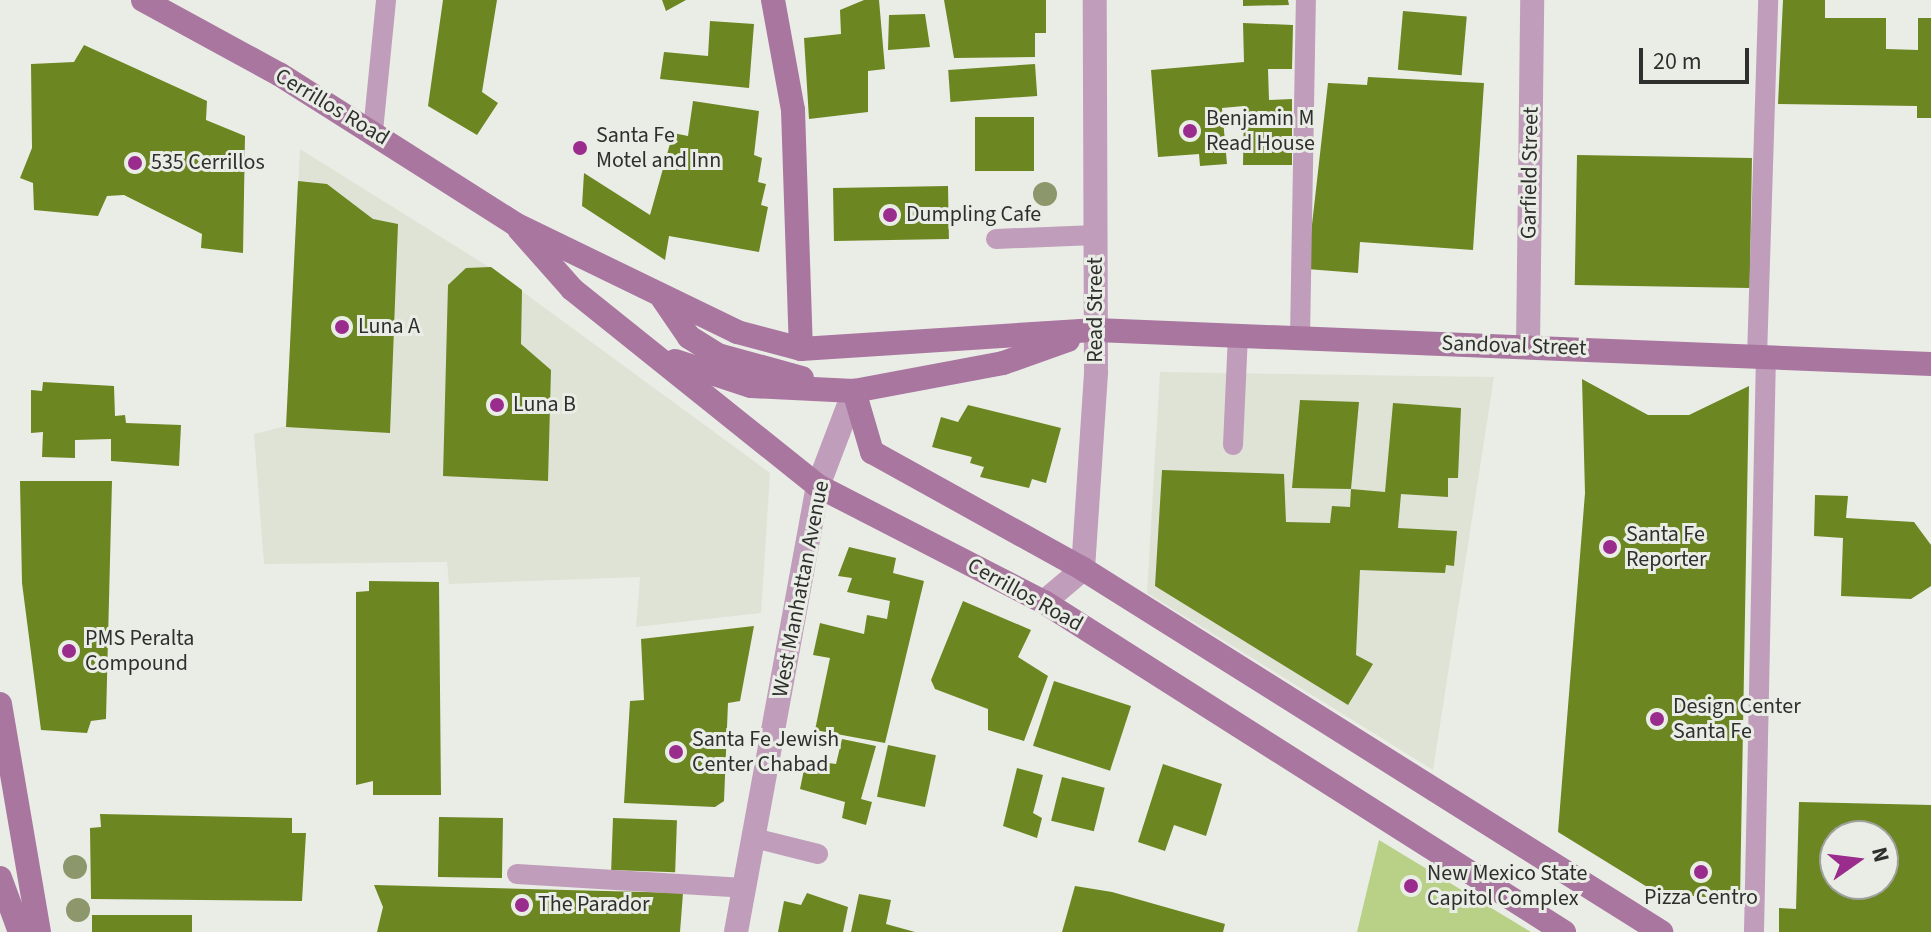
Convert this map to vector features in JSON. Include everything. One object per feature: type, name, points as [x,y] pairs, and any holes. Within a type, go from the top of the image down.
[{"type":"street","name":"Cerrillos Road","points":[[143,0],[373,131],[515,224],[606,263],[661,296],[737,332],[801,349]]},
{"type":"street","points":[[773,0],[793,110],[801,349]]},
{"type":"street","name":"Read Street","points":[[1083,569],[1096,330],[1095,0]]},
{"type":"street","name":"Garfield Street","points":[[1528,346],[1532,0]]},
{"type":"street","name":"Cerrillos Road","points":[[515,224],[572,289],[661,357],[818,486],[1044,602],[1564,932]]},
{"type":"street","name":"Cerrillos Road","points":[[661,296],[689,337],[718,355],[854,391]]},
{"type":"street","name":"Sandoval Street","points":[[661,357],[751,386],[854,391],[1003,363],[1096,330]]},
{"type":"street","name":"Sandoval Street","points":[[801,349],[1096,330],[1931,364]]},
{"type":"street","points":[[854,391],[872,452],[1083,569],[1661,932]]},
{"type":"street","name":"West Manhattan Avenue","points":[[736,932],[818,486],[854,391]]},
{"type":"street","points":[[1044,602],[1083,569]]},
{"type":"street","points":[[0,704],[3,751],[39,932]]},
{"type":"street","points":[[0,878],[20,932]]},
{"type":"lane","points":[[373,131],[386,0]]},
{"type":"lane","points":[[1300,337],[1306,0]]},
{"type":"lane","points":[[1754,932],[1768,0]]},
{"type":"lane","points":[[996,239],[1096,235]]},
{"type":"lane","points":[[1233,445],[1238,335]]},
{"type":"lane","points":[[754,838],[818,854]]},
{"type":"lane","points":[[517,874],[744,888]]},
{"type":"shaded area","points":[[300,149],[489,267],[770,473],[761,613],[636,627],[640,577],[449,584],[447,562],[264,564],[254,434],[286,426]]},
{"type":"shaded area","points":[[1160,372],[1494,377],[1433,770],[1147,593]]},
{"type":"green space","name":"New Mexico State Capitol Complex","points":[[1379,840],[1531,932],[1357,932]]},
{"type":"building","points":[[443,0],[497,0],[482,92],[498,103],[477,135],[428,106]]},
{"type":"building","points":[[662,0],[686,0],[666,11]]},
{"type":"building","points":[[864,0],[879,0],[885,69],[868,71],[868,112],[809,119],[804,38],[841,34],[840,10]]},
{"type":"building","points":[[944,0],[1046,0],[1046,33],[1035,33],[1035,57],[954,58]]},
{"type":"building","points":[[1243,0],[1288,0],[1289,5],[1243,6]]},
{"type":"building","points":[[1783,0],[1825,0],[1825,18],[1886,18],[1886,49],[1918,50],[1918,18],[1931,18],[1931,118],[1917,118],[1917,106],[1778,104]]},
{"type":"building","points":[[1403,11],[1467,17],[1462,75],[1398,70]]},
{"type":"building","points":[[925,14],[930,47],[888,50],[889,15]]},
{"type":"building","points":[[710,21],[754,24],[749,88],[660,79],[664,52],[708,56]]},
{"type":"building","points":[[1243,23],[1293,25],[1292,69],[1268,69],[1269,100],[1292,99],[1292,165],[1243,165],[1244,106],[1222,108],[1227,164],[1200,166],[1199,154],[1158,157],[1151,70],[1244,62]]},
{"type":"building","name":"535 Cerrillos","points":[[84,45],[207,101],[206,120],[245,136],[243,253],[201,248],[202,234],[124,195],[107,196],[98,216],[34,210],[33,183],[20,178],[32,148],[31,64],[74,62]]},
{"type":"building","points":[[1035,64],[1037,96],[950,102],[948,70]]},
{"type":"building","points":[[1368,77],[1484,83],[1473,250],[1360,242],[1358,273],[1307,269],[1328,83],[1367,85]]},
{"type":"building","points":[[693,101],[759,111],[754,155],[762,158],[758,182],[766,184],[761,205],[768,207],[759,252],[669,236],[665,260],[582,206],[584,173],[650,215],[673,133],[688,136]]},
{"type":"building","points":[[975,117],[1034,117],[1034,171],[975,171]]},
{"type":"building","points":[[1577,155],[1752,158],[1750,288],[1575,285]]},
{"type":"building","name":"Luna A","points":[[298,181],[327,184],[373,219],[398,224],[390,433],[286,427]]},
{"type":"building","name":"Dumpling Cafe","points":[[948,186],[949,239],[834,241],[833,188]]},
{"type":"building","name":"Luna B","points":[[491,267],[522,290],[521,344],[551,370],[548,481],[443,476],[448,285],[466,268]]},
{"type":"building","name":"Design Center Santa Fe","points":[[1582,379],[1648,415],[1689,415],[1749,386],[1740,900],[1657,893],[1558,832],[1585,493]]},
{"type":"building","points":[[43,382],[114,386],[115,416],[125,415],[126,423],[181,425],[179,466],[111,461],[111,439],[75,440],[75,458],[42,457],[43,432],[31,433],[31,390],[42,391]]},
{"type":"building","points":[[1300,400],[1359,402],[1351,489],[1292,488]]},
{"type":"building","points":[[1393,403],[1461,408],[1458,478],[1448,478],[1448,497],[1401,494],[1398,528],[1457,531],[1454,566],[1446,565],[1445,573],[1360,570],[1356,655],[1373,664],[1348,705],[1155,586],[1162,470],[1284,474],[1286,522],[1330,523],[1332,506],[1350,507],[1351,489],[1385,492]]},
{"type":"building","points":[[968,405],[1061,428],[1046,483],[1032,479],[1029,488],[980,477],[984,467],[970,463],[972,457],[932,447],[941,417],[958,422]]},
{"type":"building","name":"PMS Peralta Compound","points":[[20,481],[112,481],[106,719],[91,721],[87,733],[41,730],[22,583]]},
{"type":"building","points":[[1815,495],[1848,496],[1846,518],[1914,522],[1931,545],[1931,586],[1911,599],[1841,596],[1843,538],[1814,536]]},
{"type":"building","points":[[849,547],[896,558],[893,573],[924,581],[885,743],[815,730],[830,658],[813,655],[820,623],[864,634],[867,615],[887,619],[890,601],[847,592],[852,578],[838,576]]},
{"type":"building","points":[[369,581],[439,582],[441,795],[373,795],[373,781],[356,785],[356,592],[369,591]]},
{"type":"building","points":[[963,601],[1031,630],[1018,657],[1048,676],[1024,741],[988,730],[988,709],[935,689],[931,680]]},
{"type":"building","name":"Santa Fe Jewish Center Chabad","points":[[754,626],[740,701],[728,703],[724,801],[715,807],[624,803],[630,701],[644,700],[641,639]]},
{"type":"building","points":[[1054,681],[1131,706],[1110,771],[1033,746]]},
{"type":"building","points":[[842,739],[876,746],[861,799],[872,802],[866,825],[842,818],[845,802],[800,789],[806,760],[836,764]]},
{"type":"building","points":[[888,745],[936,755],[925,807],[877,797]]},
{"type":"building","points":[[1163,764],[1222,784],[1206,836],[1174,825],[1165,851],[1138,842]]},
{"type":"building","points":[[1017,768],[1043,775],[1033,813],[1042,818],[1037,838],[1003,826]]},
{"type":"building","points":[[1062,777],[1105,788],[1094,831],[1051,821]]},
{"type":"building","points":[[1799,802],[1931,805],[1931,932],[1779,932],[1779,908],[1796,909]]},
{"type":"building","points":[[100,814],[292,818],[292,833],[306,833],[302,901],[91,899],[90,828],[101,827]]},
{"type":"building","points":[[439,817],[503,818],[502,878],[438,877]]},
{"type":"building","points":[[613,818],[677,820],[675,872],[611,870]]},
{"type":"building","points":[[374,885],[683,893],[680,932],[377,932],[383,907]]},
{"type":"building","points":[[1075,886],[1112,892],[1225,924],[1223,932],[1062,932]]},
{"type":"building","points":[[807,893],[848,907],[843,932],[778,932],[784,901],[801,905]]},
{"type":"building","points":[[859,894],[891,900],[886,924],[915,932],[851,932]]},
{"type":"building","points":[[92,915],[192,915],[192,932],[92,932]]},
{"type":"place","name":"Benjamin M Read House","points":[[1190,131]]},
{"type":"place","name":"Santa Fe Motel and Inn","points":[[580,148]]},
{"type":"place","name":"535 Cerrillos","points":[[135,163]]},
{"type":"place","name":"Dumpling Cafe","points":[[890,215]]},
{"type":"place","name":"Luna A","points":[[342,327]]},
{"type":"place","name":"Luna B","points":[[497,405]]},
{"type":"place","name":"Santa Fe Reporter","points":[[1610,547]]},
{"type":"place","name":"PMS Peralta Compound","points":[[69,651]]},
{"type":"place","name":"Design Center Santa Fe","points":[[1657,719]]},
{"type":"place","name":"Santa Fe Jewish Center Chabad","points":[[676,752]]},
{"type":"place","name":"Pizza Centro","points":[[1701,872]]},
{"type":"place","name":"New Mexico State Capitol Complex","points":[[1411,886]]},
{"type":"place","name":"The Parador","points":[[522,905]]}]
